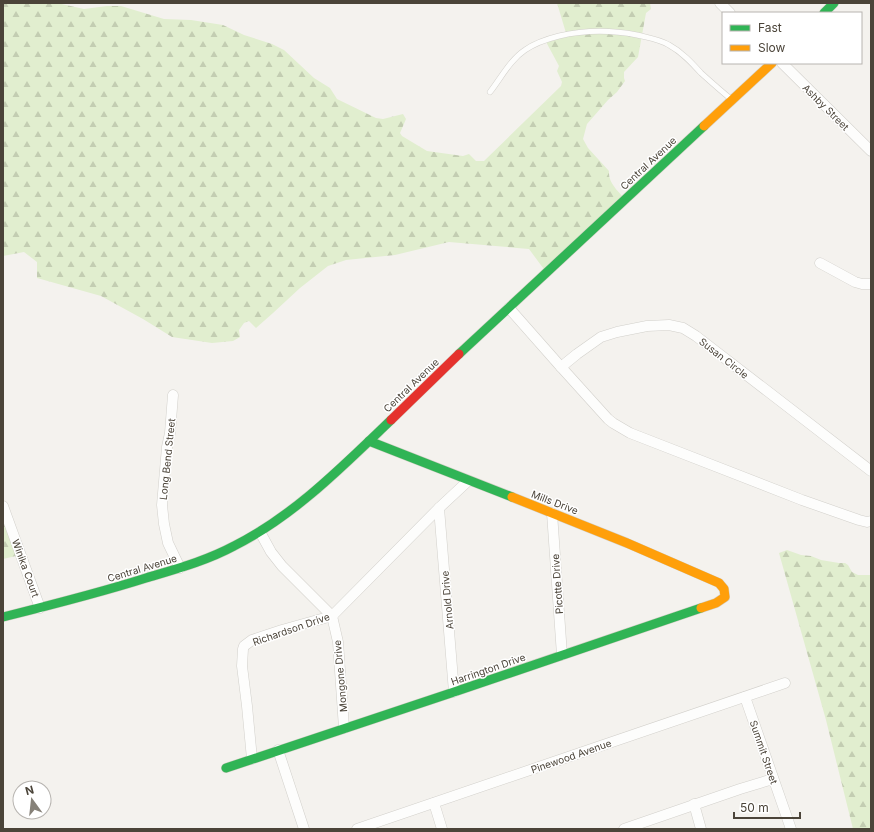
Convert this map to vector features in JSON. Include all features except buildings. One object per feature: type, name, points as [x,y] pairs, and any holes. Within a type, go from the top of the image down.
[{"type":"main road","points":[[825,12],[834,3]]},
{"type":"main road","name":"Central Avenue","points":[[3,617],[114,588],[214,556],[260,532],[294,508],[335,473],[429,382],[771,64]]},
{"type":"main road","name":"Mills Drive","points":[[369,441],[628,543],[719,583],[724,587],[726,593]]},
{"type":"main road","name":"Harrington Drive","points":[[226,768],[716,603],[725,597],[726,593]]},
{"type":"street","points":[[720,3],[729,12]]},
{"type":"street","name":"Ashby Street","points":[[783,64],[871,151]]},
{"type":"street","points":[[820,263],[855,282],[871,284]]},
{"type":"street","points":[[509,308],[613,423],[630,433],[838,513],[867,522],[871,521]]},
{"type":"street","name":"Susan Circle","points":[[561,367],[601,337],[647,326],[669,325],[683,328],[696,336],[871,471]]},
{"type":"street","name":"Long Bend Street","points":[[173,395],[162,505],[168,543],[180,568]]},
{"type":"street","name":"Richardson Drive","points":[[252,759],[242,666],[244,646],[252,640],[332,616],[439,508],[468,481]]},
{"type":"street","name":"Winika Court","points":[[3,506],[40,608]]},
{"type":"street","name":"Arnold Drive","points":[[439,508],[454,692]]},
{"type":"street","name":"Picotte Drive","points":[[552,513],[562,656]]},
{"type":"street","points":[[260,532],[271,552],[282,566],[332,616]]},
{"type":"street","name":"Mongone Drive","points":[[332,616],[338,642],[344,728]]},
{"type":"street","name":"Pinewood Avenue","points":[[357,829],[785,683]]},
{"type":"street","name":"Summit Street","points":[[745,697],[791,829]]},
{"type":"street","points":[[278,750],[304,829]]},
{"type":"street","points":[[624,829],[694,804],[773,779]]},
{"type":"street","points":[[434,803],[442,829]]},
{"type":"street","points":[[694,804],[701,829]]},
{"type":"lane","points":[[490,92],[507,68],[518,56],[524,50],[535,44],[547,39],[574,33],[603,31],[656,39],[670,45],[690,61],[702,74],[732,100]]},
{"type":"green space","points":[[3,3],[57,3],[84,9],[121,6],[164,19],[191,20],[223,25],[244,35],[272,44],[284,50],[314,78],[330,88],[337,99],[376,118],[383,119],[403,114],[406,119],[400,133],[402,136],[427,151],[463,156],[469,154],[476,161],[484,161],[561,86],[562,82],[557,71],[559,66],[545,40],[566,33],[557,3],[650,3],[651,9],[646,13],[638,57],[624,72],[625,81],[617,92],[587,124],[583,139],[588,148],[609,171],[611,182],[624,198],[546,272],[529,249],[449,242],[395,255],[346,260],[328,266],[300,288],[256,328],[249,321],[244,323],[239,330],[240,337],[233,341],[212,343],[172,337],[101,296],[37,278],[37,262],[24,252],[3,256]]},
{"type":"green space","points":[[3,504],[20,555],[3,559]]},
{"type":"green space","points":[[787,550],[821,560],[845,563],[852,572],[858,575],[871,575],[871,829],[853,829],[826,720],[779,553]]},
{"type":"traffic: fast","points":[[825,12],[834,3]]},
{"type":"traffic: fast","points":[[459,354],[704,126]]},
{"type":"traffic: fast","points":[[3,617],[93,594],[168,571],[202,560],[234,546],[277,520],[317,489],[391,420]]},
{"type":"traffic: fast","points":[[369,441],[512,497]]},
{"type":"traffic: fast","points":[[226,768],[701,608]]},
{"type":"traffic: slow","points":[[704,126],[771,64]]},
{"type":"traffic: slow","points":[[512,497],[627,543],[719,583],[724,589],[725,597],[716,603],[701,608]]},
{"type":"traffic: jam","points":[[391,420],[459,354]]}]
